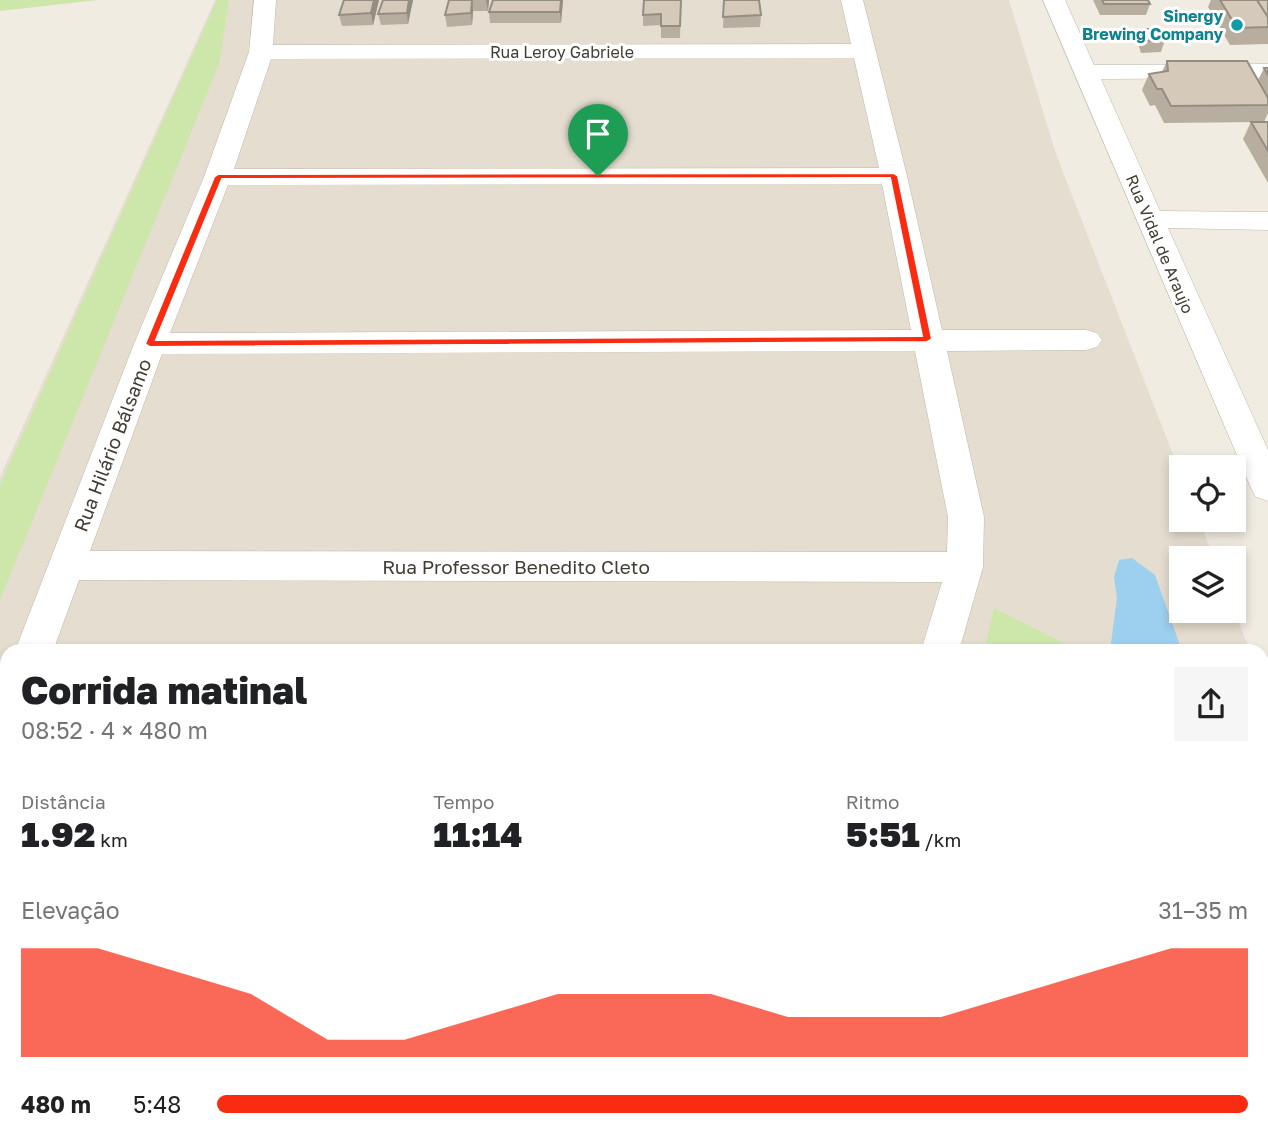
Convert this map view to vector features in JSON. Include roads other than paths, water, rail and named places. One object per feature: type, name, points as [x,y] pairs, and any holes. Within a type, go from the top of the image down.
[{"type":"street","name":"Rua Hilário Bálsamo","points":[[37,644],[150,344],[218,177],[261,52],[265,0]]},
{"type":"street","points":[[852,0],[894,176],[966,517],[965,567],[942,644]]},
{"type":"street","name":"Rua Vidal de Araujo","points":[[1054,0],[1149,219],[1256,435],[1268,488]]},
{"type":"street","name":"Rua Leroy Gabriele","points":[[261,52],[863,51]]},
{"type":"street","points":[[1085,72],[1268,71]]},
{"type":"street","points":[[218,177],[894,176]]},
{"type":"street","points":[[1149,219],[1268,221]]},
{"type":"street","points":[[150,344],[1086,340]]},
{"type":"street","name":"Rua Professor Benedito Cleto","points":[[67,565],[965,567]]},
{"type":"water","points":[[1132,558],[1155,575],[1169,614],[1169,623],[1172,623],[1180,644],[1111,644],[1117,598],[1114,577],[1119,560]]},
{"type":"place","name":"Sinergy Brewing Company","points":[[1237,25]]}]
